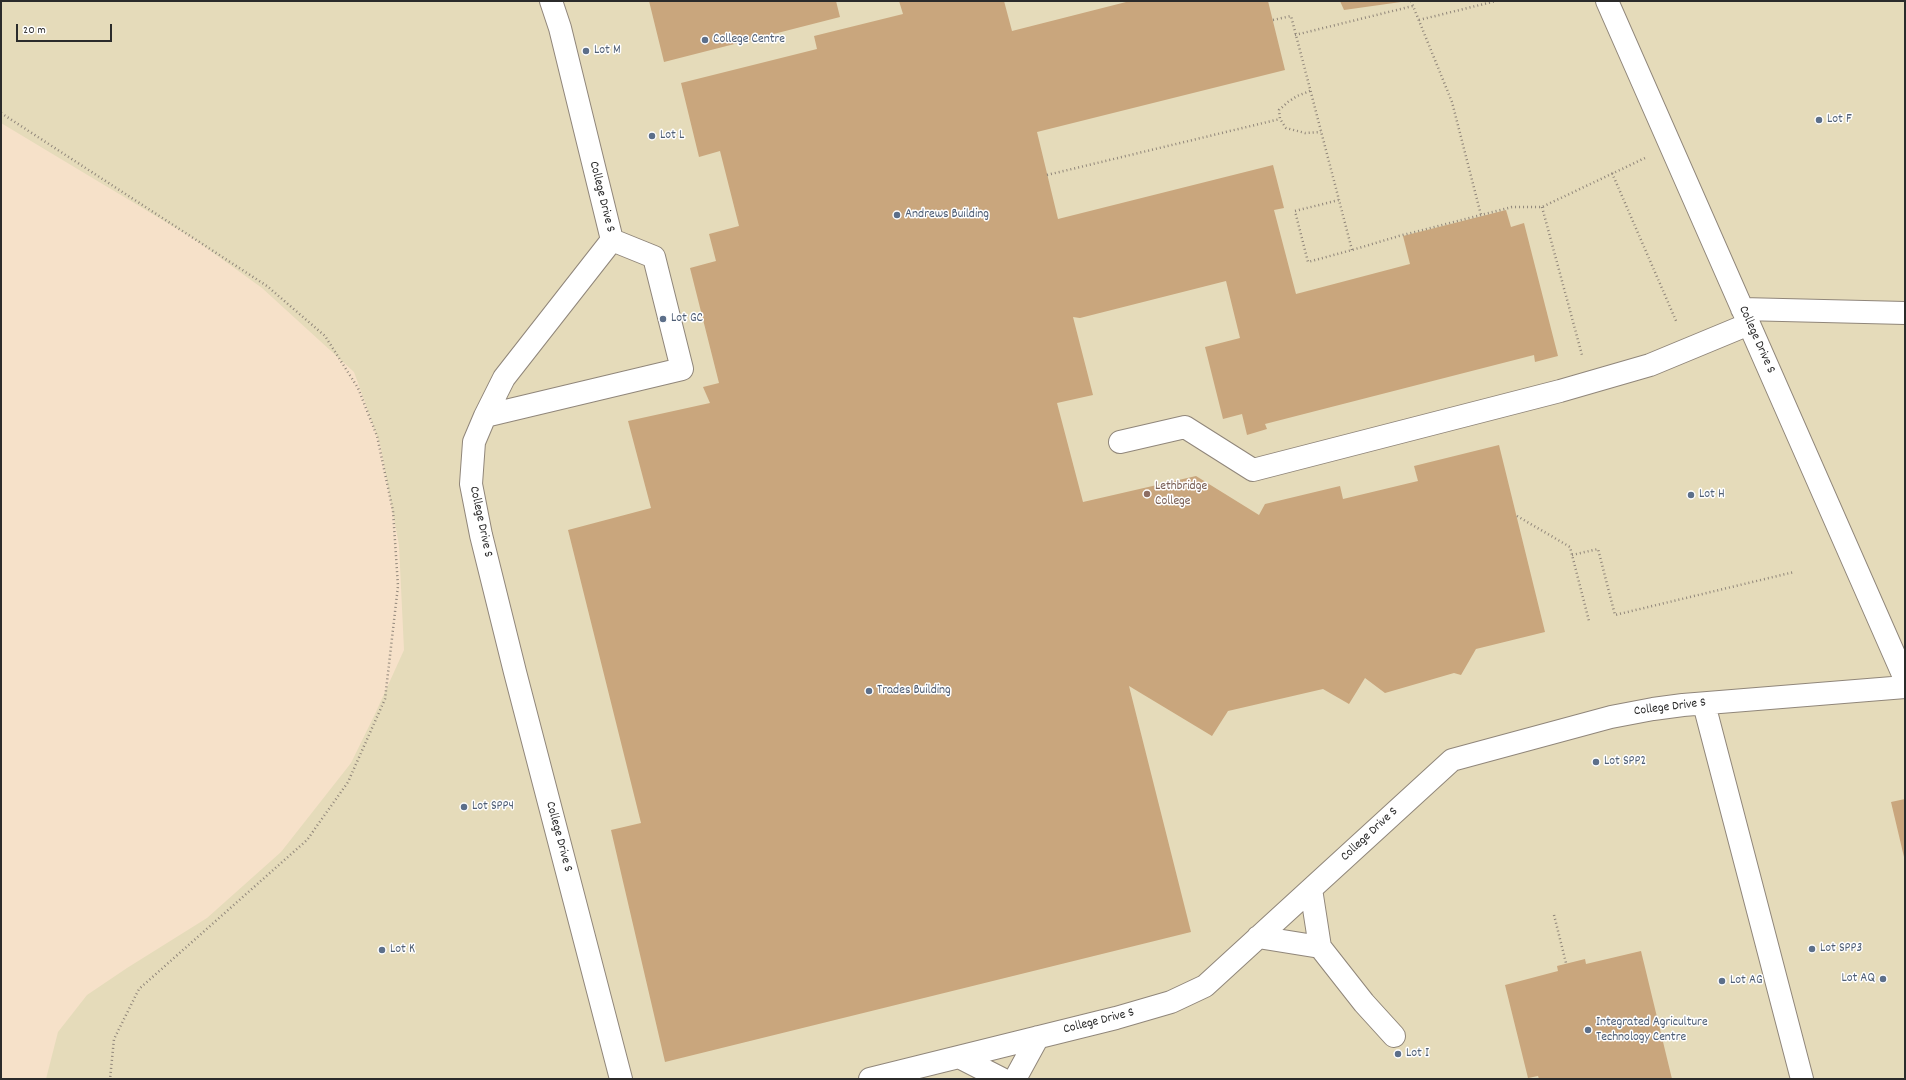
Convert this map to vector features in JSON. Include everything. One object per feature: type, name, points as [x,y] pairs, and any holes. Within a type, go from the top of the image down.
[{"type":"street","name":"College Drive S","points":[[551,1],[560,28],[612,240],[504,378],[484,416],[474,442],[471,484],[481,535],[621,1079]]},
{"type":"street","name":"College Drive S","points":[[1607,1],[1905,679]]},
{"type":"street","points":[[484,416],[682,369],[654,257],[612,240]]},
{"type":"street","points":[[1120,442],[1185,427],[1253,470],[1590,383],[1650,365],[1688,350],[1746,316],[1905,313]]},
{"type":"street","name":"College Drive S","points":[[870,1079],[1116,1018],[1171,1002],[1205,986],[1452,760],[1611,717],[1653,709],[1905,687]]},
{"type":"street","points":[[1704,704],[1802,1079]]},
{"type":"street","points":[[1311,889],[1320,947],[1364,1003],[1394,1036]]},
{"type":"street","points":[[1258,937],[1320,947]]},
{"type":"street","points":[[1015,1079],[1038,1037]]},
{"type":"street","points":[[959,1057],[1002,1079]]},
{"type":"path","points":[[1411,1],[1452,102],[1481,215]]},
{"type":"path","points":[[1419,20],[1496,1]]},
{"type":"path","points":[[1295,35],[1413,6]]},
{"type":"path","points":[[1273,20],[1291,16],[1352,250]]},
{"type":"path","points":[[1310,91],[1297,96],[1288,102],[1280,110],[1280,119],[1286,128],[1305,133],[1321,132]]},
{"type":"path","points":[[1,113],[267,286],[324,336],[358,388],[377,436],[394,511],[398,586],[385,699],[348,782],[307,840],[139,989],[114,1039],[110,1079]]},
{"type":"path","points":[[1047,176],[1280,119]]},
{"type":"path","points":[[1339,200],[1295,211],[1308,262],[1399,236],[1512,207],[1542,207],[1671,145]]},
{"type":"path","points":[[1612,173],[1688,350]]},
{"type":"path","points":[[1542,207],[1590,383]]},
{"type":"path","points":[[1516,516],[1570,547],[1589,621]]},
{"type":"path","points":[[1572,555],[1598,549],[1615,615],[1794,572]]},
{"type":"path","points":[[1554,915],[1566,964]]},
{"type":"shaded area","name":"Lethbridge College","points":[[1,1],[1905,1],[1905,1079],[46,1079],[58,1032],[87,995],[207,918],[281,852],[351,763],[404,650],[399,545],[380,444],[354,372],[262,288],[194,239],[1,123]]},
{"type":"building","name":"College Centre","points":[[649,1],[836,1],[840,17],[664,62]]},
{"type":"building","name":"Trades Building","points":[[899,1],[1004,1],[1012,31],[1130,1],[1268,1],[1285,70],[1037,132],[1058,219],[1273,165],[1284,208],[1274,210],[1296,294],[1410,264],[1403,236],[1506,210],[1511,227],[1524,223],[1558,356],[1535,362],[1534,355],[1265,424],[1267,429],[1247,435],[1242,414],[1223,419],[1205,347],[1240,338],[1226,281],[1080,318],[1073,317],[1093,395],[1057,403],[1083,502],[1196,476],[1259,515],[1265,504],[1340,486],[1343,499],[1418,481],[1414,466],[1499,445],[1545,632],[1476,649],[1461,675],[1454,673],[1385,693],[1365,678],[1349,704],[1323,689],[1228,711],[1212,736],[1129,686],[1191,932],[665,1062],[611,830],[641,823],[568,530],[651,508],[628,421],[710,403],[703,387],[719,383],[690,268],[716,261],[709,234],[739,226],[720,151],[699,157],[681,83],[817,49],[814,36],[903,14]]},
{"type":"building","points":[[1340,1],[1401,1],[1401,2],[1344,10]]},
{"type":"building","points":[[1905,799],[1905,857],[1904,857],[1891,802]]},
{"type":"building","name":"Integrated Agriculture Technology Centre","points":[[1641,951],[1672,1079],[1539,1079],[1538,1076],[1528,1078],[1505,985],[1558,971],[1557,966],[1585,959],[1586,964]]},
{"type":"place","name":"College Centre","points":[[705,40]]},
{"type":"place","name":"Lot M","points":[[586,51]]},
{"type":"place","name":"Lot F","points":[[1819,120]]},
{"type":"place","name":"Lot L","points":[[652,136]]},
{"type":"place","name":"Andrews Building","points":[[897,215]]},
{"type":"place","name":"Lot GC","points":[[663,319]]},
{"type":"place","name":"Lethbridge College","points":[[1147,494]]},
{"type":"place","name":"Lot H","points":[[1691,495]]},
{"type":"place","name":"Trades Building","points":[[869,691]]},
{"type":"place","name":"Lot SPP2","points":[[1596,762]]},
{"type":"place","name":"Lot SPP4","points":[[464,807]]},
{"type":"place","name":"Lot SPP3","points":[[1812,949]]},
{"type":"place","name":"Lot K","points":[[382,950]]},
{"type":"place","name":"Lot AQ","points":[[1883,979]]},
{"type":"place","name":"Lot AG","points":[[1722,981]]},
{"type":"place","name":"Integrated Agriculture Technology Centre","points":[[1588,1030]]},
{"type":"place","name":"Lot I","points":[[1398,1054]]}]
